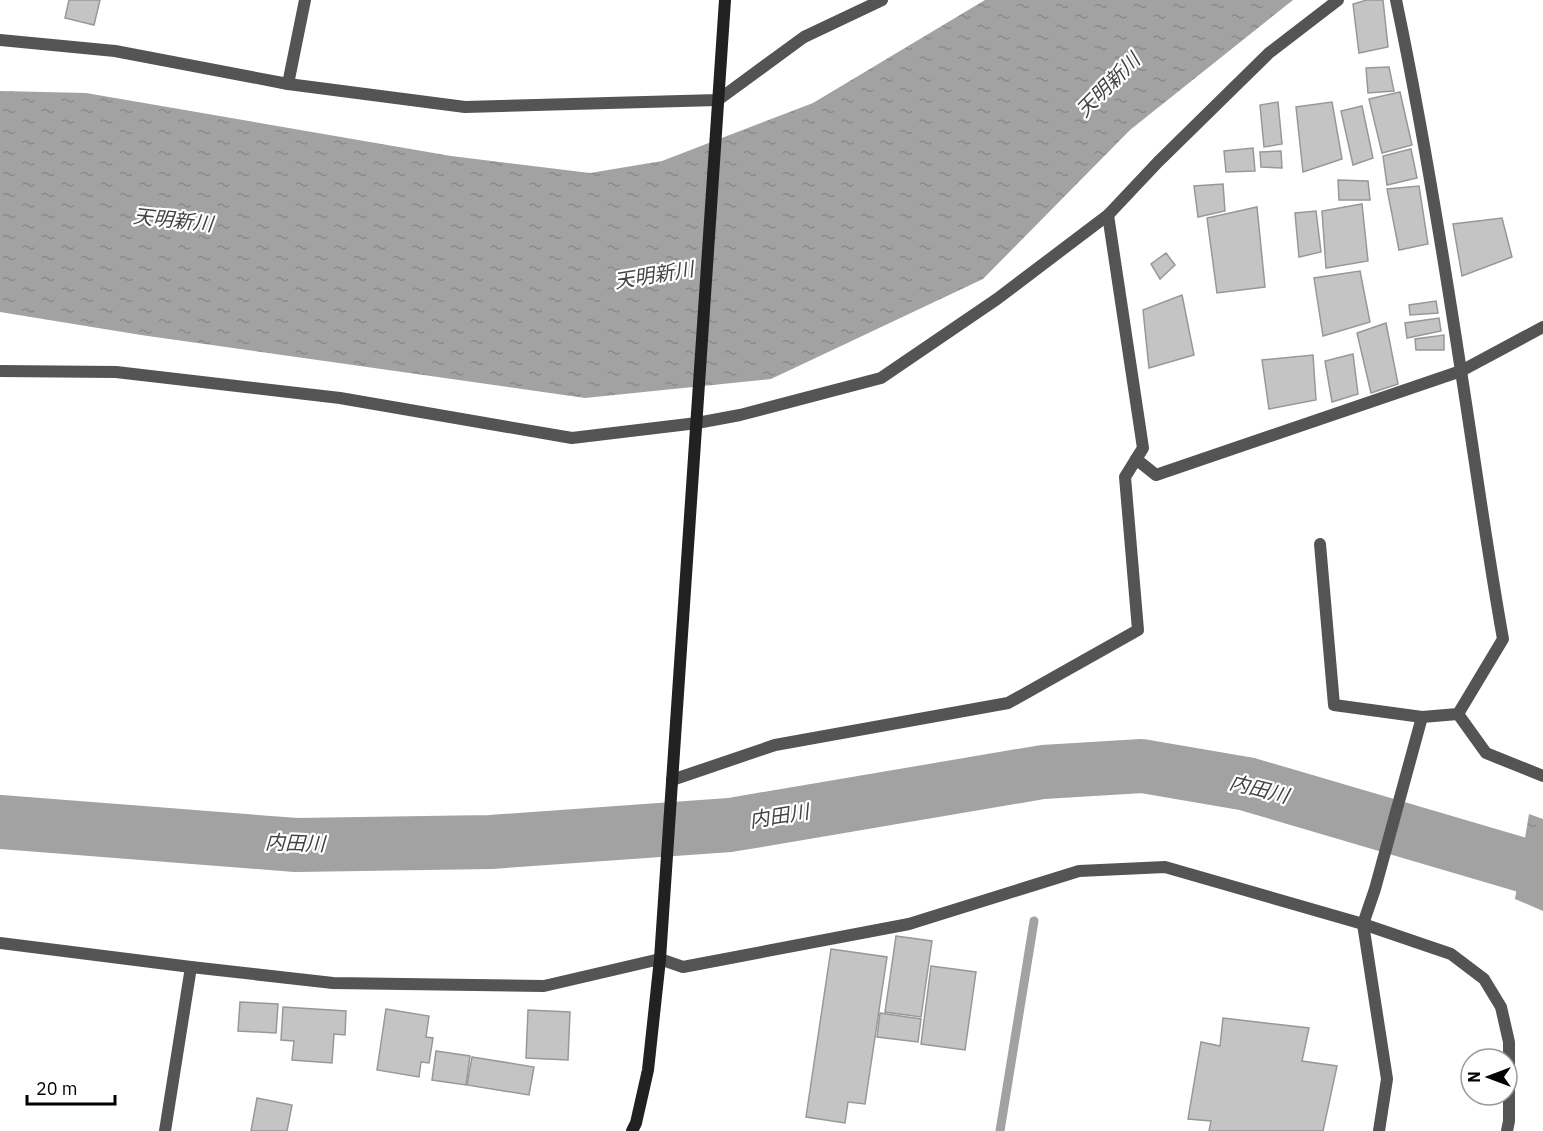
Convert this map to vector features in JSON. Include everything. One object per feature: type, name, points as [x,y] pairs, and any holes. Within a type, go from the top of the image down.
[{"type":"street","points":[[288,84],[305,0]]},
{"type":"street","points":[[632,1131],[636,1123],[648,1070],[660,959],[725,0]]},
{"type":"street","points":[[0,40],[115,51],[288,84],[465,107],[718,100],[804,37],[882,0]]},
{"type":"street","points":[[0,371],[116,372],[340,398],[572,438],[697,423],[740,415],[881,378],[998,299],[1108,215],[1158,162],[1269,53],[1338,0]]},
{"type":"street","points":[[1396,0],[1433,201],[1488,558],[1503,639],[1458,714]]},
{"type":"street","points":[[672,780],[775,745],[1008,703],[1138,630],[1125,477],[1143,448],[1108,215]]},
{"type":"street","points":[[1136,459],[1156,475],[1461,371],[1543,327]]},
{"type":"street","points":[[1320,544],[1334,705],[1422,717],[1458,714]]},
{"type":"street","points":[[1458,714],[1486,753],[1543,776]]},
{"type":"street","points":[[1379,1131],[1387,1079],[1363,924],[1375,889],[1422,717]]},
{"type":"street","points":[[0,943],[333,983],[544,986],[660,959],[683,967],[909,924],[1079,871],[1165,867],[1363,924],[1451,954],[1484,979],[1501,1007],[1509,1042],[1507,1131]]},
{"type":"street","points":[[165,1131],[191,967]]},
{"type":"water","name":"天明新川","points":[[985,0],[1293,0],[1130,130],[983,279],[771,379],[585,398],[141,335],[0,312],[0,91],[86,93],[451,156],[590,173],[662,161],[813,103]]},
{"type":"water","points":[[1529,814],[1543,819],[1543,911],[1515,899]]},
{"type":"building","points":[[69,0],[100,0],[94,25],[65,18]]},
{"type":"building","points":[[1367,0],[1383,0],[1388,47],[1359,53],[1353,4]]},
{"type":"building","points":[[1389,67],[1394,91],[1368,93],[1366,68]]},
{"type":"building","points":[[1400,92],[1412,145],[1382,153],[1369,99]]},
{"type":"building","points":[[1278,102],[1282,144],[1264,147],[1260,105]]},
{"type":"building","points":[[1332,102],[1342,159],[1303,172],[1296,107]]},
{"type":"building","points":[[1362,106],[1373,158],[1353,165],[1341,111]]},
{"type":"building","points":[[1253,148],[1255,171],[1226,172],[1224,151]]},
{"type":"building","points":[[1411,149],[1417,178],[1387,185],[1383,156]]},
{"type":"building","points":[[1281,151],[1282,168],[1261,167],[1260,152]]},
{"type":"building","points":[[1338,180],[1368,181],[1370,200],[1339,200]]},
{"type":"building","points":[[1223,184],[1225,211],[1198,217],[1194,186]]},
{"type":"building","points":[[1419,186],[1428,244],[1399,250],[1387,189]]},
{"type":"building","points":[[1362,204],[1368,261],[1326,268],[1322,211]]},
{"type":"building","points":[[1257,207],[1265,287],[1217,293],[1207,218]]},
{"type":"building","points":[[1316,211],[1321,252],[1299,257],[1295,213]]},
{"type":"building","points":[[1502,218],[1512,257],[1462,276],[1453,224]]},
{"type":"building","points":[[1166,253],[1175,265],[1160,279],[1151,264]]},
{"type":"building","points":[[1360,271],[1370,322],[1323,336],[1314,278]]},
{"type":"building","points":[[1182,295],[1194,355],[1149,368],[1143,310]]},
{"type":"building","points":[[1436,301],[1438,313],[1410,315],[1409,305]]},
{"type":"building","points":[[1439,318],[1441,331],[1407,338],[1405,323]]},
{"type":"building","points":[[1386,323],[1398,384],[1371,393],[1357,333]]},
{"type":"building","points":[[1444,335],[1444,350],[1416,350],[1415,339]]},
{"type":"building","points":[[1353,354],[1358,394],[1332,402],[1325,361]]},
{"type":"building","points":[[1313,355],[1316,400],[1269,409],[1262,360]]},
{"type":"building","points":[[896,936],[932,941],[921,1017],[885,1012]]},
{"type":"building","points":[[831,949],[887,957],[865,1104],[848,1102],[845,1123],[806,1117]]},
{"type":"building","points":[[931,966],[976,972],[965,1050],[921,1044]]},
{"type":"building","points":[[240,1002],[278,1004],[276,1033],[238,1031]]},
{"type":"building","points":[[283,1007],[346,1011],[345,1035],[334,1034],[332,1063],[292,1060],[294,1041],[281,1040]]},
{"type":"building","points":[[386,1009],[429,1016],[426,1037],[433,1038],[429,1063],[421,1062],[419,1077],[377,1070]]},
{"type":"building","points":[[528,1010],[570,1012],[568,1060],[526,1058]]},
{"type":"building","points":[[880,1013],[921,1019],[918,1042],[877,1037]]},
{"type":"building","points":[[1223,1018],[1309,1028],[1302,1061],[1337,1066],[1323,1131],[1209,1131],[1211,1121],[1188,1119],[1201,1042],[1220,1046]]},
{"type":"building","points":[[436,1051],[470,1056],[466,1085],[432,1080]]},
{"type":"building","points":[[472,1057],[534,1067],[529,1095],[467,1085]]},
{"type":"building","points":[[257,1098],[292,1105],[287,1131],[251,1131]]},
{"type":"waterway","name":"内田川","points":[[0,822],[296,845],[491,842],[730,825],[1043,772],[1142,766],[1247,784],[1543,871]]},
{"type":"waterway","points":[[1000,1131],[1034,921]]}]
